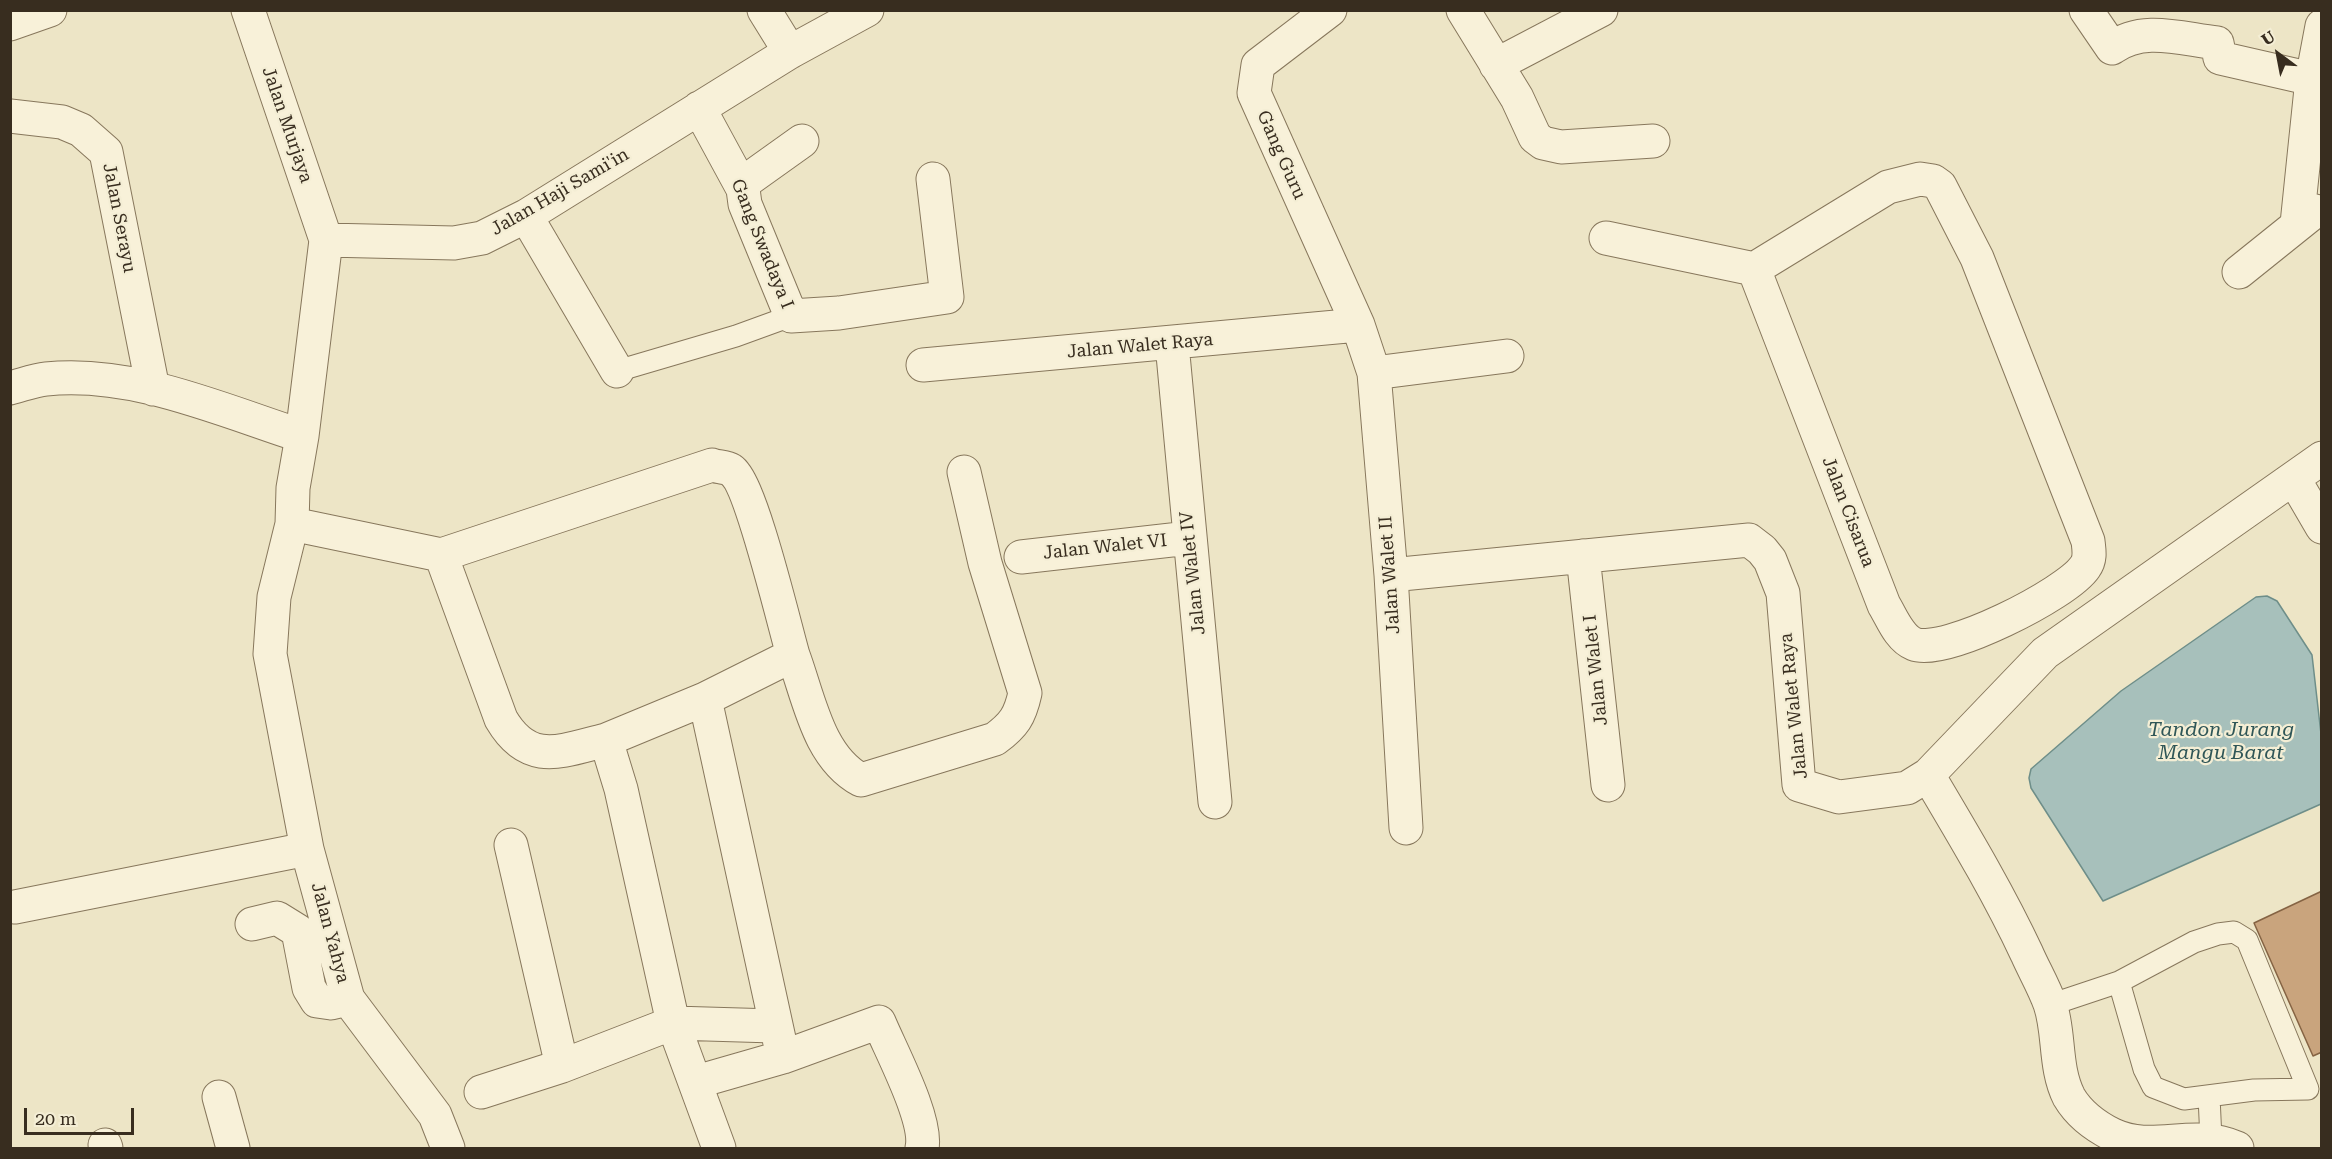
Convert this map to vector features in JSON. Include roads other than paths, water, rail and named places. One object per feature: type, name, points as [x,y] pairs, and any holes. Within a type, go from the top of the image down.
[{"type":"street","points":[[10,24],[50,10]]},
{"type":"street","name":"Jalan Murjaya","points":[[248,10],[326,240]]},
{"type":"street","points":[[764,10],[790,52]]},
{"type":"street","name":"Jalan Haji Sami'in","points":[[326,240],[454,243],[482,238],[526,216],[790,52],[867,10]]},
{"type":"street","name":"Gang Guru","points":[[1330,10],[1258,65],[1254,93],[1358,325]]},
{"type":"street","points":[[1463,10],[1517,98],[1535,137],[1543,143],[1561,147],[1653,141]]},
{"type":"street","points":[[1496,65],[1601,10]]},
{"type":"street","points":[[2086,10],[2112,48],[2126,38],[2152,33],[2217,43],[2220,58],[2312,79]]},
{"type":"street","points":[[2239,272],[2309,215],[2312,79],[2322,26]]},
{"type":"street","name":"Gang Swadaya I","points":[[699,108],[743,189],[745,204],[791,316]]},
{"type":"street","name":"Jalan Serayu","points":[[10,116],[62,122],[81,130],[106,152],[153,388]]},
{"type":"street","points":[[743,189],[746,181],[802,141]]},
{"type":"street","points":[[791,316],[839,313],[947,297],[933,179]]},
{"type":"street","name":"Jalan Cisarua","points":[[1920,179],[1933,181],[1940,186],[1977,258],[2088,541],[2090,554],[2085,567],[2068,582],[2018,614],[1959,640],[1929,647],[1913,644],[1900,632],[1884,605],[1754,269],[1888,187],[1920,179]]},
{"type":"street","points":[[526,216],[617,370]]},
{"type":"street","points":[[1606,238],[1754,269]]},
{"type":"street","points":[[326,240],[292,524],[441,555],[712,465],[730,469],[742,483],[751,508],[793,655],[827,748],[845,771],[861,780],[995,739],[1012,726],[1020,714],[1025,693],[986,563],[964,472]]},
{"type":"street","name":"Jalan Walet Raya","points":[[923,365],[1172,344],[1358,325]]},
{"type":"street","name":"Jalan Walet II","points":[[1358,325],[1374,373],[1391,575],[1406,828]]},
{"type":"street","name":"Jalan Walet IV","points":[[1172,344],[1215,802]]},
{"type":"street","points":[[1374,373],[1507,356]]},
{"type":"street","points":[[10,388],[46,379],[99,380],[153,388],[298,460]]},
{"type":"street","points":[[2224,1144],[2197,1138],[2155,1144],[2114,1136],[2086,1119],[2069,1096],[2060,1067],[2050,1005],[2000,897],[1918,782],[2045,654],[2322,458]]},
{"type":"street","points":[[2294,479],[2322,527]]},
{"type":"street","name":"Jalan Yahya","points":[[292,524],[274,597],[270,654],[307,849],[348,999],[435,1115],[448,1149]]},
{"type":"street","name":"Jalan Walet VI","points":[[1021,557],[1190,538]]},
{"type":"street","name":"Jalan Walet Raya","points":[[1391,575],[1749,540],[1770,560],[1783,593],[1799,785],[1839,797],[1918,782]]},
{"type":"street","points":[[441,555],[501,719],[512,738],[526,746],[550,754],[606,740],[705,699],[793,655]]},
{"type":"street","name":"Jalan Walet I","points":[[1583,556],[1608,785]]},
{"type":"street","points":[[2018,614],[2045,654]]},
{"type":"street","points":[[705,699],[774,1026],[783,1057]]},
{"type":"street","points":[[606,740],[621,789],[674,1023],[696,1082],[700,1102],[719,1149]]},
{"type":"street","points":[[512,845],[562,1066]]},
{"type":"street","points":[[15,907],[307,849]]},
{"type":"street","points":[[252,924],[277,918],[290,924],[298,931],[309,988],[317,1001],[331,1003],[348,999]]},
{"type":"street","points":[[696,1082],[783,1057],[879,1022],[920,1120],[924,1138],[922,1149]]},
{"type":"street","points":[[481,1092],[562,1066],[674,1023],[774,1026]]},
{"type":"street","points":[[219,1097],[233,1149]]},
{"type":"lane","points":[[617,370],[791,316]]},
{"type":"lane","points":[[2050,1005],[2119,982],[2194,942],[2234,932],[2247,940],[2315,1088],[2254,1090],[2184,1099],[2153,1087],[2144,1069],[2119,982]]},
{"type":"lane","points":[[2209,1096],[2224,1144]]},
{"type":"water","name":"Tandon Jurang Mangu Barat","points":[[2267,596],[2277,601],[2312,655],[2321,734],[2321,804],[2103,901],[2031,788],[2029,778],[2031,769],[2121,691],[2256,597]]}]
